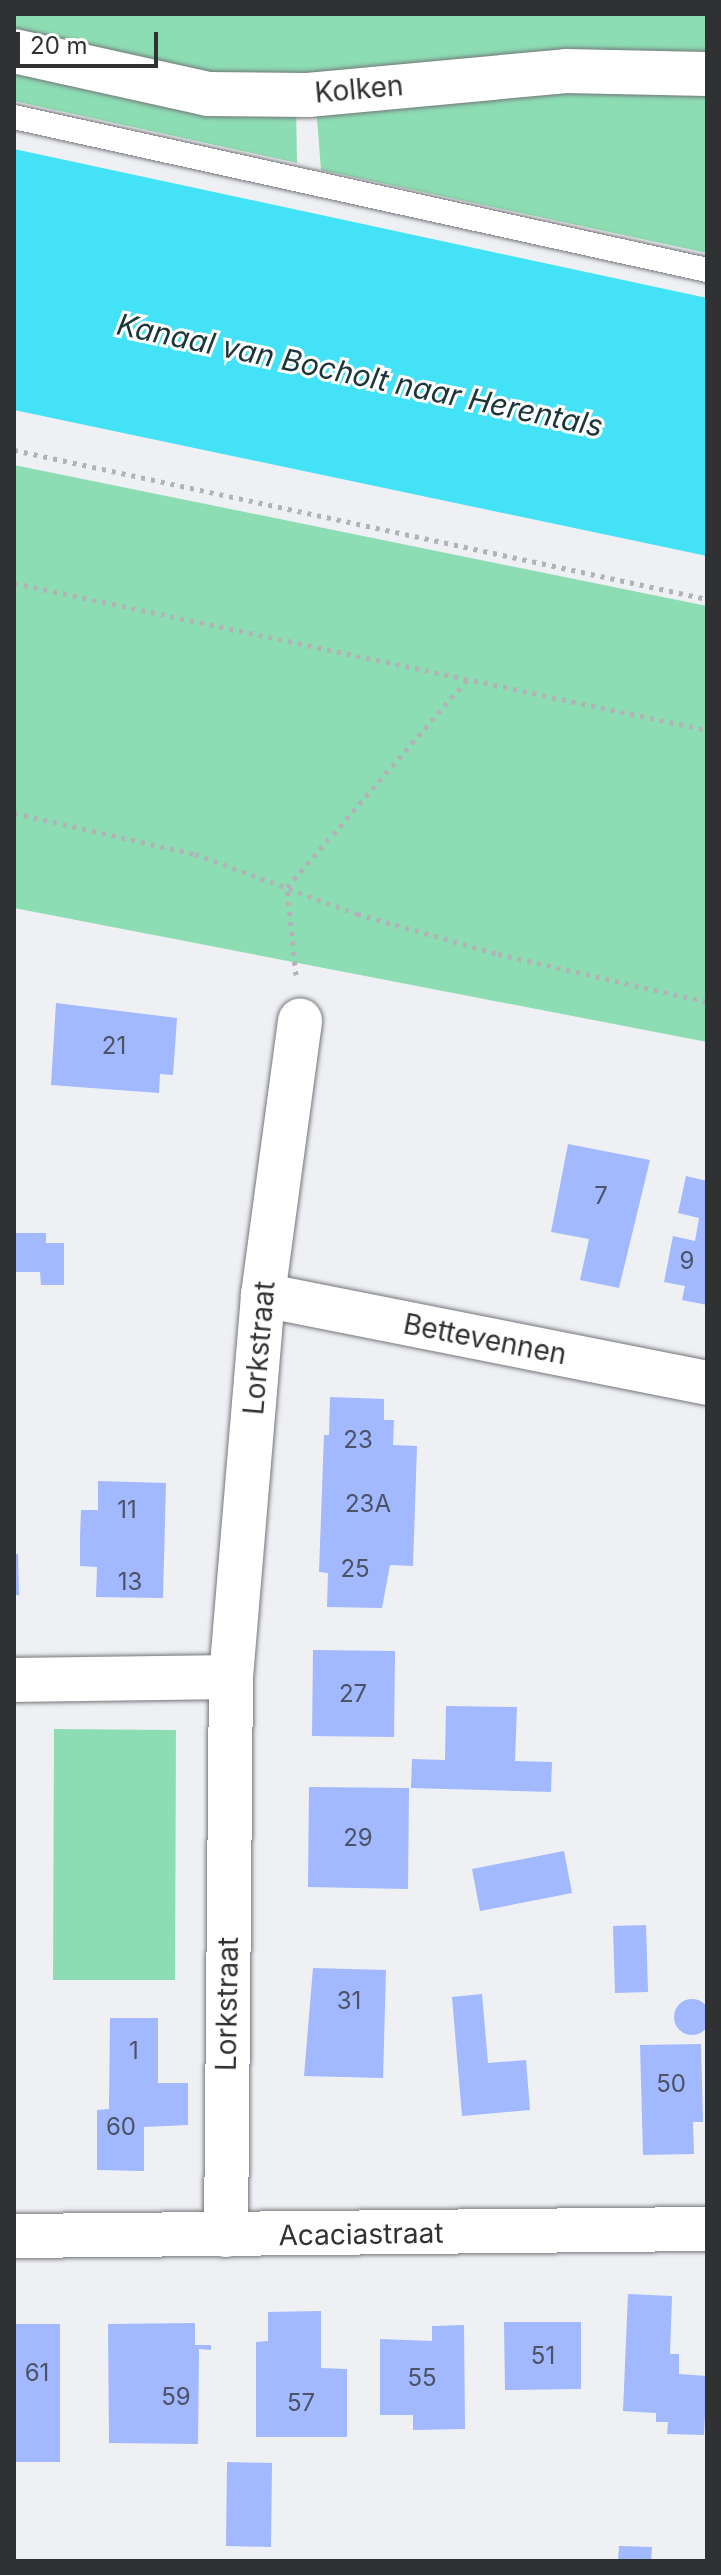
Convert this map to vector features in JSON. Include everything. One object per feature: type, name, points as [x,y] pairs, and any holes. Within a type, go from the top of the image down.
[{"type":"street","name":"Kolken","points":[[14,51],[208,94],[308,95],[566,71],[707,74]]},
{"type":"street","name":"Lorkstraat","points":[[226,2235],[231,1677],[263,1295],[300,1020]]},
{"type":"street","name":"Bettevennen","points":[[263,1295],[707,1383]]},
{"type":"street","points":[[14,1680],[231,1677]]},
{"type":"street","name":"Acaciastraat","points":[[14,2236],[707,2229]]},
{"type":"lane","points":[[14,117],[707,270]]},
{"type":"path","points":[[14,450],[707,599]]},
{"type":"path","points":[[14,583],[470,677],[707,730]]},
{"type":"path","points":[[300,1020],[287,887],[470,677]]},
{"type":"path","points":[[14,813],[195,854],[357,914],[498,954],[707,1002]]},
{"type":"green space","points":[[14,14],[707,14],[707,55],[306,85],[204,78],[14,42]]},
{"type":"green space","points":[[14,71],[296,104],[297,163],[14,101]]},
{"type":"green space","points":[[707,82],[707,253],[321,170],[316,106],[565,87]]},
{"type":"green space","points":[[14,465],[707,606],[707,1042],[14,908]]},
{"type":"green space","points":[[54,1729],[176,1730],[175,1980],[53,1980]]},
{"type":"water","name":"Kanaal van Bocholt naar Herentals","points":[[14,149],[707,298],[707,556],[14,410]]},
{"type":"building","points":[[56,1003],[177,1018],[173,1075],[160,1074],[159,1093],[51,1085]]},
{"type":"building","points":[[568,1144],[650,1160],[619,1288],[580,1280],[589,1239],[551,1232]]},
{"type":"building","points":[[686,1176],[707,1181],[707,1305],[682,1300],[685,1286],[664,1282],[673,1236],[695,1241],[699,1218],[678,1213]]},
{"type":"building","points":[[14,1233],[46,1233],[46,1243],[64,1243],[64,1285],[41,1285],[40,1272],[14,1272]]},
{"type":"building","points":[[330,1397],[384,1399],[384,1420],[394,1420],[393,1445],[417,1446],[413,1566],[390,1565],[382,1608],[327,1607],[328,1573],[319,1572],[324,1435],[329,1435]]},
{"type":"building","points":[[98,1481],[166,1483],[163,1598],[96,1597],[97,1567],[80,1566],[80,1537],[81,1510],[98,1510]]},
{"type":"building","points":[[14,1554],[18,1554],[19,1595],[14,1595]]},
{"type":"building","points":[[313,1650],[395,1651],[394,1737],[312,1736]]},
{"type":"building","points":[[446,1706],[517,1707],[515,1761],[552,1762],[551,1792],[411,1788],[412,1759],[445,1760]]},
{"type":"building","points":[[309,1787],[409,1788],[408,1889],[308,1887]]},
{"type":"building","points":[[564,1851],[572,1893],[480,1911],[472,1869]]},
{"type":"building","points":[[646,1925],[648,1992],[615,1993],[613,1926]]},
{"type":"building","points":[[313,1968],[386,1970],[383,2078],[304,2076]]},
{"type":"building","points":[[482,1994],[488,2063],[526,2060],[530,2110],[462,2116],[452,1997]]},
{"type":"building","points":[[692,1999],[705,2004],[710,2017],[705,2030],[692,2035],[679,2030],[674,2017],[679,2004]]},
{"type":"building","points":[[110,2018],[158,2018],[158,2083],[188,2083],[188,2125],[144,2127],[144,2171],[97,2170],[97,2110],[109,2109]]},
{"type":"building","points":[[701,2044],[703,2122],[693,2122],[694,2154],[643,2155],[640,2045]]},
{"type":"building","points":[[628,2294],[672,2296],[670,2354],[679,2354],[679,2374],[707,2376],[704,2435],[667,2434],[668,2422],[656,2422],[656,2413],[623,2411]]},
{"type":"building","points":[[321,2311],[321,2368],[347,2369],[347,2437],[256,2437],[256,2342],[268,2341],[268,2312]]},
{"type":"building","points":[[504,2322],[581,2322],[581,2389],[505,2390]]},
{"type":"building","points":[[195,2323],[195,2345],[211,2345],[211,2350],[199,2349],[198,2444],[109,2443],[108,2324]]},
{"type":"building","points":[[14,2324],[60,2324],[60,2462],[15,2462]]},
{"type":"building","points":[[464,2325],[465,2429],[413,2430],[413,2415],[380,2415],[380,2339],[432,2341],[432,2326]]},
{"type":"building","points":[[227,2462],[272,2463],[271,2547],[226,2546]]},
{"type":"building","points":[[619,2546],[652,2547],[651,2561],[618,2561]]}]
